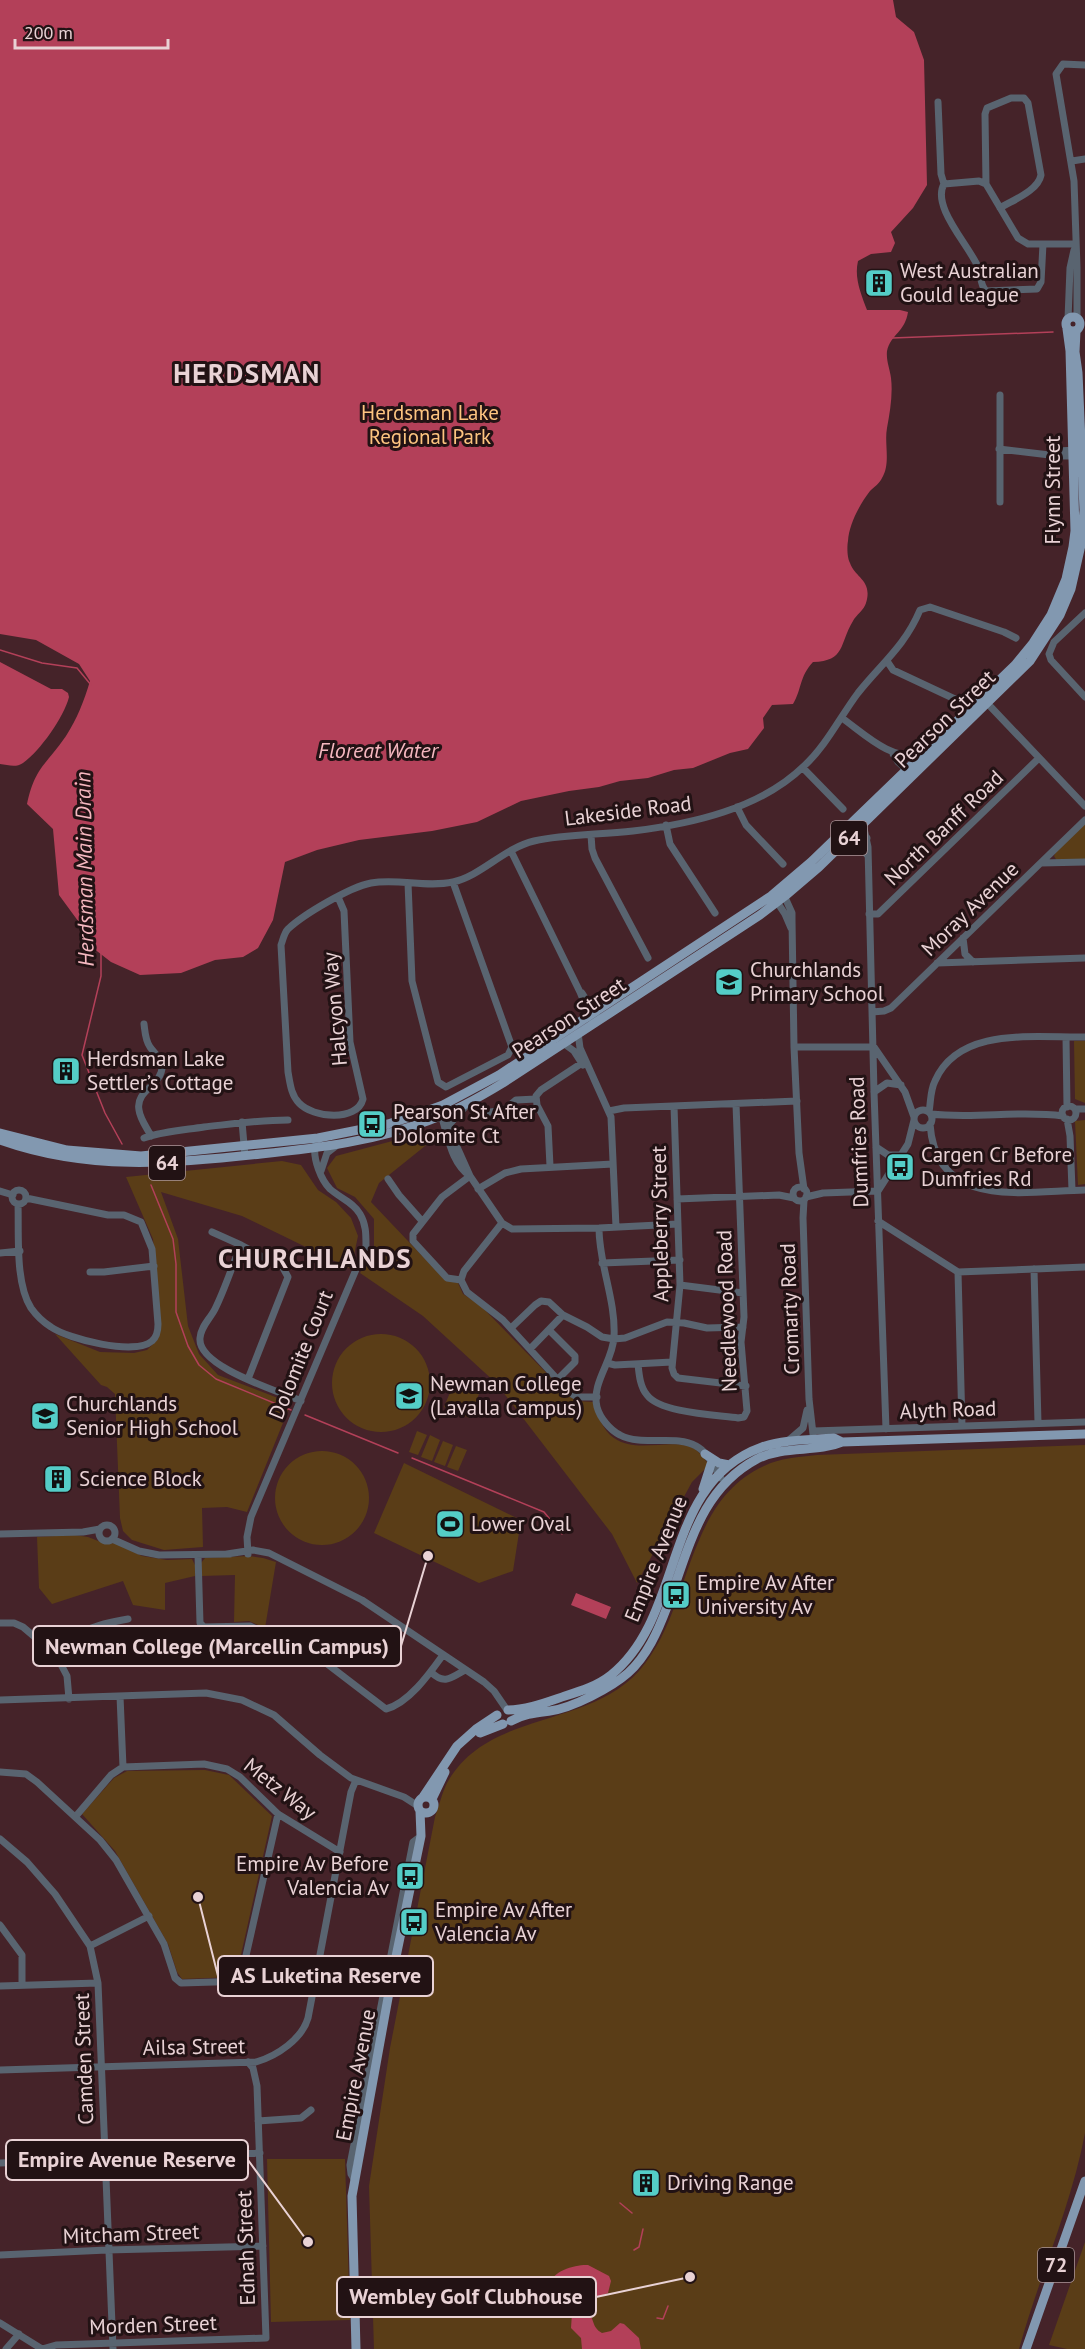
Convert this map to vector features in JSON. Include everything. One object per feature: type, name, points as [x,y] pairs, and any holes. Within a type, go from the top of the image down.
[{"type":"main road","name":"Flynn Street","points":[[1033,643],[1051,615],[1066,579],[1073,547],[1077,453],[1078,373],[1075,352],[1077,325]]},
{"type":"main road","name":"Flynn Street","points":[[1044,643],[1060,615],[1077,565],[1084,526],[1070,351],[1077,325]]},
{"type":"main road","name":"64","points":[[1078,373],[1080,347],[1085,339]]},
{"type":"main road","points":[[1074,514],[1083,497]]},
{"type":"main road","name":"Pearson Street","points":[[0,1133],[68,1150],[118,1156],[141,1156],[314,1149],[365,1140],[431,1120],[442,1110],[594,1018],[778,896],[863,824],[910,772],[922,755],[1015,665],[1033,643]]},
{"type":"main road","name":"Pearson Street","points":[[778,896],[811,862],[988,704],[1030,661],[1044,643]]},
{"type":"main road","name":"Pearson Street","points":[[0,1140],[19,1147],[102,1162],[140,1164],[188,1162],[388,1124],[468,1104],[563,1044],[594,1018]]},
{"type":"main road","name":"Empire Avenue","points":[[362,2349],[357,2197],[392,1976],[423,1827],[424,1804],[462,1749],[486,1730],[524,1715],[550,1711],[597,1694],[630,1672],[646,1652],[660,1626],[700,1519],[729,1465],[761,1447],[788,1441],[813,1439],[835,1445],[842,1442],[1085,1434]]},
{"type":"main road","name":"Empire Avenue","points":[[356,2349],[351,2214],[354,2179],[424,1804],[457,1746],[503,1712],[522,1709],[590,1688],[610,1676],[628,1659],[640,1644],[651,1622],[701,1494],[722,1478],[766,1455],[795,1448],[813,1439]]},
{"type":"main road","points":[[701,1494],[708,1459],[729,1465]]},
{"type":"main road","points":[[503,1712],[497,1719],[507,1723]]},
{"type":"main road","name":"72","points":[[1026,2349],[1085,2181]]},
{"type":"main road","name":"72","points":[[1032,2349],[1085,2194]]},
{"type":"street","name":"Flynn Street","points":[[1077,325],[1070,268],[1075,244],[1072,161],[1056,74],[1063,64],[1085,65]]},
{"type":"street","points":[[1000,208],[1040,182],[1041,175],[1028,103],[1024,98],[1011,98],[987,108],[985,114],[986,184],[1000,208],[1018,238],[1028,244],[1075,244]]},
{"type":"street","points":[[938,102],[941,174],[944,184],[941,189],[943,207],[980,270],[981,285],[986,291],[1037,289],[1041,282],[1043,244]]},
{"type":"street","points":[[1072,161],[1085,159]]},
{"type":"street","points":[[944,184],[979,181],[986,184]]},
{"type":"street","points":[[999,395],[1000,502]]},
{"type":"street","points":[[999,448],[1051,454],[1077,453]]},
{"type":"street","name":"Lakeside Road","points":[[281,945],[286,930],[350,890],[371,883],[453,882],[473,874],[530,842],[561,835],[634,831],[701,818],[737,807],[789,779],[803,768],[859,692],[905,639],[920,610],[930,607],[1005,632],[1016,638]]},
{"type":"street","points":[[1085,613],[1054,642],[1049,654],[1051,660],[1085,697]]},
{"type":"street","points":[[888,661],[894,670],[957,700]]},
{"type":"street","points":[[988,704],[1085,806]]},
{"type":"street","points":[[842,718],[893,754],[910,772]]},
{"type":"street","points":[[893,754],[922,755]]},
{"type":"street","name":"North Banff Road","points":[[869,914],[878,914],[1039,758]]},
{"type":"street","points":[[803,768],[843,810]]},
{"type":"street","points":[[737,807],[746,825],[783,864]]},
{"type":"street","name":"Moray Avenue","points":[[872,1012],[891,1008],[1085,820]]},
{"type":"street","name":"Dumfries Road","points":[[863,824],[867,838],[874,1047],[873,1092],[886,1429]]},
{"type":"street","points":[[666,825],[670,844],[715,913]]},
{"type":"street","points":[[591,835],[595,858],[648,958]]},
{"type":"street","points":[[511,851],[594,1018]]},
{"type":"street","points":[[1041,863],[1085,862]]},
{"type":"street","points":[[408,883],[414,991],[438,1082],[446,1087],[508,1055],[512,1047],[453,882]]},
{"type":"street","name":"Cromarty Road","points":[[778,896],[792,913],[794,1047],[809,1399],[813,1439]]},
{"type":"street","name":"Halcyon Way","points":[[281,945],[288,1072],[291,1089],[299,1103],[314,1112],[330,1116],[357,1111],[363,1099],[350,1042],[344,911],[338,897]]},
{"type":"street","points":[[963,938],[965,954],[973,962]]},
{"type":"street","points":[[937,963],[1085,958]]},
{"type":"street","points":[[144,1024],[148,1045],[158,1056],[162,1066],[161,1075],[143,1092],[138,1102],[139,1113],[148,1137],[159,1133],[242,1122],[288,1120]]},
{"type":"street","points":[[578,1033],[580,1048],[609,1111],[612,1124],[616,1227]]},
{"type":"street","points":[[677,1199],[878,1191],[902,1155],[908,1144],[909,1135],[923,1119],[939,1072],[960,1050],[994,1039],[1085,1036]]},
{"type":"street","points":[[1066,1037],[1072,1190]]},
{"type":"street","points":[[563,1044],[574,1051],[592,1077]]},
{"type":"street","points":[[794,1047],[874,1047],[901,1085],[907,1099],[923,1119],[936,1154],[946,1169],[974,1188],[997,1193],[1085,1190]]},
{"type":"street","points":[[550,1166],[548,1126],[536,1099],[540,1090],[582,1063]]},
{"type":"street","points":[[873,1092],[887,1083],[901,1085]]},
{"type":"street","points":[[484,1113],[504,1110],[516,1100],[536,1099]]},
{"type":"street","points":[[609,1111],[624,1108],[797,1101]]},
{"type":"street","points":[[449,1125],[468,1104]]},
{"type":"street","name":"Needlewood Road","points":[[638,1364],[639,1378],[646,1395],[669,1408],[738,1418],[744,1417],[747,1411],[741,1342],[743,1293],[736,1104]]},
{"type":"street","name":"Appleberry Street","points":[[672,1362],[680,1285],[674,1106]]},
{"type":"street","points":[[1070,1113],[1085,1109]]},
{"type":"street","points":[[442,1110],[470,1176],[502,1223],[512,1229],[678,1224]]},
{"type":"street","points":[[442,1110],[447,1139]]},
{"type":"street","points":[[923,1119],[1046,1113],[1085,1114]]},
{"type":"street","points":[[431,1120],[440,1127],[463,1172],[470,1176]]},
{"type":"street","points":[[242,1122],[244,1151]]},
{"type":"street","points":[[314,1149],[318,1138]]},
{"type":"street","points":[[321,1171],[327,1153],[336,1146]]},
{"type":"street","points":[[876,1147],[888,1155],[902,1155]]},
{"type":"street","name":"Dolomite Court","points":[[250,1552],[251,1517],[366,1246],[366,1229],[359,1213],[348,1200],[330,1189],[317,1165],[314,1149]]},
{"type":"street","points":[[478,1189],[511,1171],[550,1166],[613,1164]]},
{"type":"street","points":[[461,1280],[447,1278],[413,1241],[413,1234],[442,1197],[470,1176]]},
{"type":"street","points":[[388,1179],[423,1221]]},
{"type":"street","points":[[13,1195],[16,1191],[21,1190],[26,1198]]},
{"type":"street","points":[[0,1191],[13,1195]]},
{"type":"street","points":[[13,1195],[14,1201],[18,1204],[23,1292],[38,1316],[52,1328],[87,1341],[112,1346],[145,1345],[153,1340],[157,1333],[154,1266],[152,1249],[141,1222],[134,1218],[26,1198]]},
{"type":"street","points":[[18,1204],[24,1202],[26,1198]]},
{"type":"street","points":[[878,1221],[958,1272],[1085,1267]]},
{"type":"street","points":[[502,1223],[464,1271],[461,1280],[466,1292],[511,1328],[577,1397],[597,1397]]},
{"type":"street","points":[[599,1228],[602,1263],[610,1295],[614,1339],[598,1386],[597,1408],[606,1423],[618,1435],[631,1439],[695,1444],[722,1478]]},
{"type":"street","points":[[212,1232],[283,1268],[288,1277],[248,1379]]},
{"type":"street","points":[[241,1245],[214,1310],[202,1328],[200,1344],[218,1365],[301,1401]]},
{"type":"street","points":[[0,1253],[20,1251]]},
{"type":"street","points":[[602,1263],[680,1260]]},
{"type":"street","points":[[90,1272],[154,1266]]},
{"type":"street","points":[[1034,1269],[1038,1423]]},
{"type":"street","points":[[958,1272],[962,1426]]},
{"type":"street","points":[[680,1285],[743,1293]]},
{"type":"street","points":[[511,1328],[534,1305],[541,1302],[549,1302],[563,1316],[602,1337],[614,1339],[625,1338],[667,1322],[707,1328],[743,1327]]},
{"type":"street","points":[[530,1349],[563,1316]]},
{"type":"street","points":[[549,1330],[575,1356],[575,1362],[558,1379]]},
{"type":"street","points":[[607,1363],[615,1365],[672,1362],[674,1374],[678,1378],[746,1386]]},
{"type":"street","name":"Cromarty Road","points":[[788,1441],[803,1428],[809,1399]]},
{"type":"street","name":"Alyth Road","points":[[813,1439],[886,1429],[1085,1422]]},
{"type":"street","points":[[100,1533],[104,1526],[110,1525],[130,1546]]},
{"type":"street","points":[[112,1539],[115,1531]]},
{"type":"street","points":[[0,1534],[100,1533],[106,1541],[112,1539],[139,1551],[159,1556],[269,1553],[362,1600],[443,1655],[494,1691],[503,1712]]},
{"type":"street","points":[[198,1555],[200,1623],[204,1627],[250,1626],[322,1660],[386,1708],[393,1707],[419,1686],[443,1655]]},
{"type":"street","points":[[56,1655],[74,1636],[83,1631],[128,1619]]},
{"type":"street","points":[[0,1623],[14,1623],[23,1627],[56,1655],[67,1676],[69,1699]]},
{"type":"street","points":[[431,1672],[438,1679],[444,1680],[465,1670]]},
{"type":"street","points":[[0,1700],[206,1693],[242,1700],[274,1715],[320,1755],[356,1780],[424,1804]]},
{"type":"street","points":[[76,1816],[111,1775],[123,1767],[120,1696]]},
{"type":"street","name":"Metz Way","points":[[123,1767],[204,1764],[227,1769],[240,1777],[278,1814],[340,1852]]},
{"type":"street","points":[[0,1772],[26,1774],[76,1816],[99,1840],[116,1860],[149,1916],[164,1944],[175,1978],[181,1983],[316,1978]]},
{"type":"street","name":"Ailsa Street","points":[[0,2070],[248,2062],[262,2060],[293,2041],[305,2028],[351,1792],[356,1780]]},
{"type":"street","points":[[240,1982],[278,1814]]},
{"type":"street","name":"Camden Street","points":[[0,1839],[27,1862],[55,1894],[90,1946],[98,1983],[110,2330],[113,2346]]},
{"type":"street","points":[[90,1946],[149,1916]]},
{"type":"street","points":[[0,1925],[22,1955],[22,1984]]},
{"type":"street","points":[[0,1986],[98,1983]]},
{"type":"street","name":"Ednah Street","points":[[262,2060],[259,2066],[257,2086],[266,2338]]},
{"type":"street","name":"Ednah Street","points":[[248,2062],[253,2068],[257,2086]]},
{"type":"street","points":[[258,2121],[302,2118],[310,2110]]},
{"type":"street","points":[[0,2163],[260,2153]]},
{"type":"street","name":"Mitcham Street","points":[[0,2255],[263,2246]]},
{"type":"street","points":[[0,2323],[42,2349]]},
{"type":"street","points":[[6,2349],[19,2334]]},
{"type":"street","name":"Morden Street","points":[[42,2349],[56,2345],[113,2346],[266,2338]]},
{"type":"shaded area","points":[[1085,824],[1085,860],[1057,861],[1054,856],[1056,852]]},
{"type":"shaded area","points":[[1074,1041],[1085,1041],[1085,1103],[1075,1099]]},
{"type":"shaded area","points":[[1085,1120],[1085,1184],[1078,1185],[1075,1121]]},
{"type":"shaded area","points":[[430,1131],[435,1138],[379,1183],[371,1202],[445,1280],[458,1283],[463,1294],[480,1305],[569,1396],[577,1401],[593,1402],[603,1426],[610,1435],[631,1445],[688,1446],[703,1456],[709,1465],[692,1482],[637,1583],[612,1534],[496,1383],[423,1316],[360,1273],[374,1248],[374,1219],[355,1197],[337,1188],[327,1168],[336,1156]]},
{"type":"shaded area","points":[[282,1161],[301,1165],[318,1190],[336,1202],[351,1218],[358,1236],[351,1269],[242,1216],[161,1192],[178,1239],[188,1326],[199,1354],[218,1375],[291,1403],[247,1512],[227,1507],[202,1508],[203,1547],[164,1550],[132,1540],[123,1531],[120,1518],[115,1394],[101,1385],[55,1334],[100,1352],[134,1353],[147,1350],[158,1339],[160,1316],[153,1239],[126,1177]]},
{"type":"shaded area","points":[[381,1334],[400,1338],[416,1348],[426,1364],[430,1383],[426,1402],[416,1418],[400,1428],[381,1432],[362,1428],[346,1418],[336,1402],[332,1383],[336,1364],[346,1348],[362,1338]]},
{"type":"shaded area","points":[[454,1383],[479,1394],[469,1418],[444,1407]]},
{"type":"shaded area","points":[[417,1431],[427,1435],[418,1455],[409,1452]]},
{"type":"shaded area","points":[[430,1435],[440,1440],[432,1461],[421,1457]]},
{"type":"shaded area","points":[[443,1441],[453,1445],[445,1466],[434,1462]]},
{"type":"shaded area","points":[[1085,1445],[1085,2133],[1072,2188],[1019,2349],[374,2349],[369,2186],[390,2048],[435,1817],[447,1783],[465,1760],[487,1743],[512,1731],[592,1703],[617,1689],[639,1671],[657,1646],[703,1531],[718,1505],[738,1483],[764,1466],[797,1457],[817,1455]]},
{"type":"shaded area","points":[[456,1446],[467,1450],[458,1471],[447,1467]]},
{"type":"shaded area","points":[[322,1451],[340,1455],[355,1465],[365,1480],[369,1498],[365,1516],[355,1531],[340,1541],[322,1545],[304,1541],[289,1531],[279,1516],[275,1498],[279,1480],[289,1465],[304,1455]]},
{"type":"shaded area","name":"Lower Oval","points":[[404,1463],[521,1520],[513,1571],[479,1583],[374,1533]]},
{"type":"shaded area","points":[[74,1535],[88,1537],[106,1544],[115,1543],[142,1556],[167,1560],[192,1559],[195,1565],[195,1576],[165,1583],[165,1610],[133,1605],[123,1581],[52,1604],[39,1588],[37,1537]]},
{"type":"shaded area","points":[[249,1556],[276,1562],[265,1628],[249,1621],[234,1622],[235,1575],[201,1576],[201,1563],[205,1558]]},
{"type":"shaded area","points":[[205,1770],[229,1775],[272,1816],[236,1977],[182,1979],[177,1972],[168,1944],[115,1851],[82,1814],[114,1778],[127,1771]]},
{"type":"shaded area","points":[[267,2159],[345,2159],[350,2320],[271,2322]]},
{"type":"shaded area","points":[[1085,2242],[1085,2349],[1067,2349],[1049,2345]]},
{"type":"water","name":"Herdsman Lake Regional Park","points":[[0,0],[893,0],[896,17],[914,32],[924,60],[927,185],[913,208],[891,232],[895,243],[891,252],[871,254],[858,261],[860,292],[867,310],[908,312],[904,324],[887,351],[892,390],[886,434],[885,472],[880,482],[870,491],[859,508],[853,521],[847,546],[852,568],[865,584],[868,595],[864,608],[853,621],[840,650],[831,658],[813,662],[805,673],[793,704],[772,705],[763,718],[764,728],[748,749],[730,753],[693,768],[521,801],[477,822],[432,831],[359,840],[317,850],[285,862],[273,920],[258,948],[243,957],[215,960],[181,973],[140,975],[111,962],[93,948],[81,925],[59,895],[53,829],[27,804],[42,767],[74,723],[90,681],[79,664],[36,640],[0,634]]},
{"type":"water","points":[[0,662],[51,689],[62,689],[68,693],[69,697],[57,724],[44,742],[30,758],[12,766],[0,764]]},
{"type":"water","points":[[576,1593],[611,1607],[606,1619],[571,1605]]},
{"type":"water","points":[[588,2265],[609,2276],[611,2281],[608,2293],[598,2297],[587,2289],[577,2286],[569,2290],[567,2302],[574,2309],[590,2316],[596,2328],[602,2333],[611,2331],[620,2323],[624,2324],[639,2338],[641,2349],[582,2349],[581,2338],[571,2328],[572,2313],[554,2295],[550,2285],[556,2274],[576,2266]]},
{"type":"waterway","points":[[892,338],[1053,332]]},
{"type":"waterway","name":"Herdsman Main Drain","points":[[0,650],[42,663],[77,668],[91,685]]},
{"type":"waterway","name":"Herdsman Main Drain","points":[[101,952],[101,976],[82,1055],[105,1113],[122,1144]]},
{"type":"waterway","points":[[151,1185],[173,1239],[176,1264],[176,1312],[188,1346],[199,1365],[216,1379],[291,1410]]},
{"type":"waterway","points":[[305,1415],[398,1453]]},
{"type":"waterway","points":[[412,1458],[544,1512],[562,1534]]},
{"type":"waterway","points":[[620,2203],[632,2213]]},
{"type":"waterway","points":[[634,2250],[639,2247],[643,2229]]},
{"type":"waterway","points":[[657,2318],[663,2319],[668,2306]]},
{"type":"place","name":"West Australian Gould league","points":[[879,283]]},
{"type":"place","name":"Churchlands Primary School","points":[[729,982]]},
{"type":"place","name":"Herdsman Lake Settler’s Cottage","points":[[66,1071]]},
{"type":"place","name":"Pearson St After Dolomite Ct","points":[[372,1124]]},
{"type":"place","name":"Cargen Cr Before Dumfries Rd","points":[[900,1167]]},
{"type":"place","name":"Newman College (Lavalla Campus)","points":[[409,1396]]},
{"type":"place","name":"Churchlands Senior High School","points":[[45,1416]]},
{"type":"place","name":"Science Block","points":[[58,1479]]},
{"type":"place","name":"Lower Oval","points":[[450,1524]]},
{"type":"place","name":"Newman College (Marcellin Campus)","points":[[428,1556]]},
{"type":"place","name":"Empire Av After University Av","points":[[676,1595]]},
{"type":"place","name":"Empire Av Before Valencia Av","points":[[410,1876]]},
{"type":"place","name":"AS Luketina Reserve","points":[[198,1897]]},
{"type":"place","name":"Empire Av After Valencia Av","points":[[414,1922]]},
{"type":"place","name":"Driving Range","points":[[646,2183]]},
{"type":"place","name":"Empire Avenue Reserve","points":[[308,2242]]},
{"type":"place","name":"Wembley Golf Clubhouse","points":[[690,2277]]},
{"type":"district","name":"HERDSMAN","points":[[247,374]]},
{"type":"district","name":"CHURCHLANDS","points":[[315,1259]]},
{"type":"water label","name":"Floreat Water","points":[[378,750]]}]
